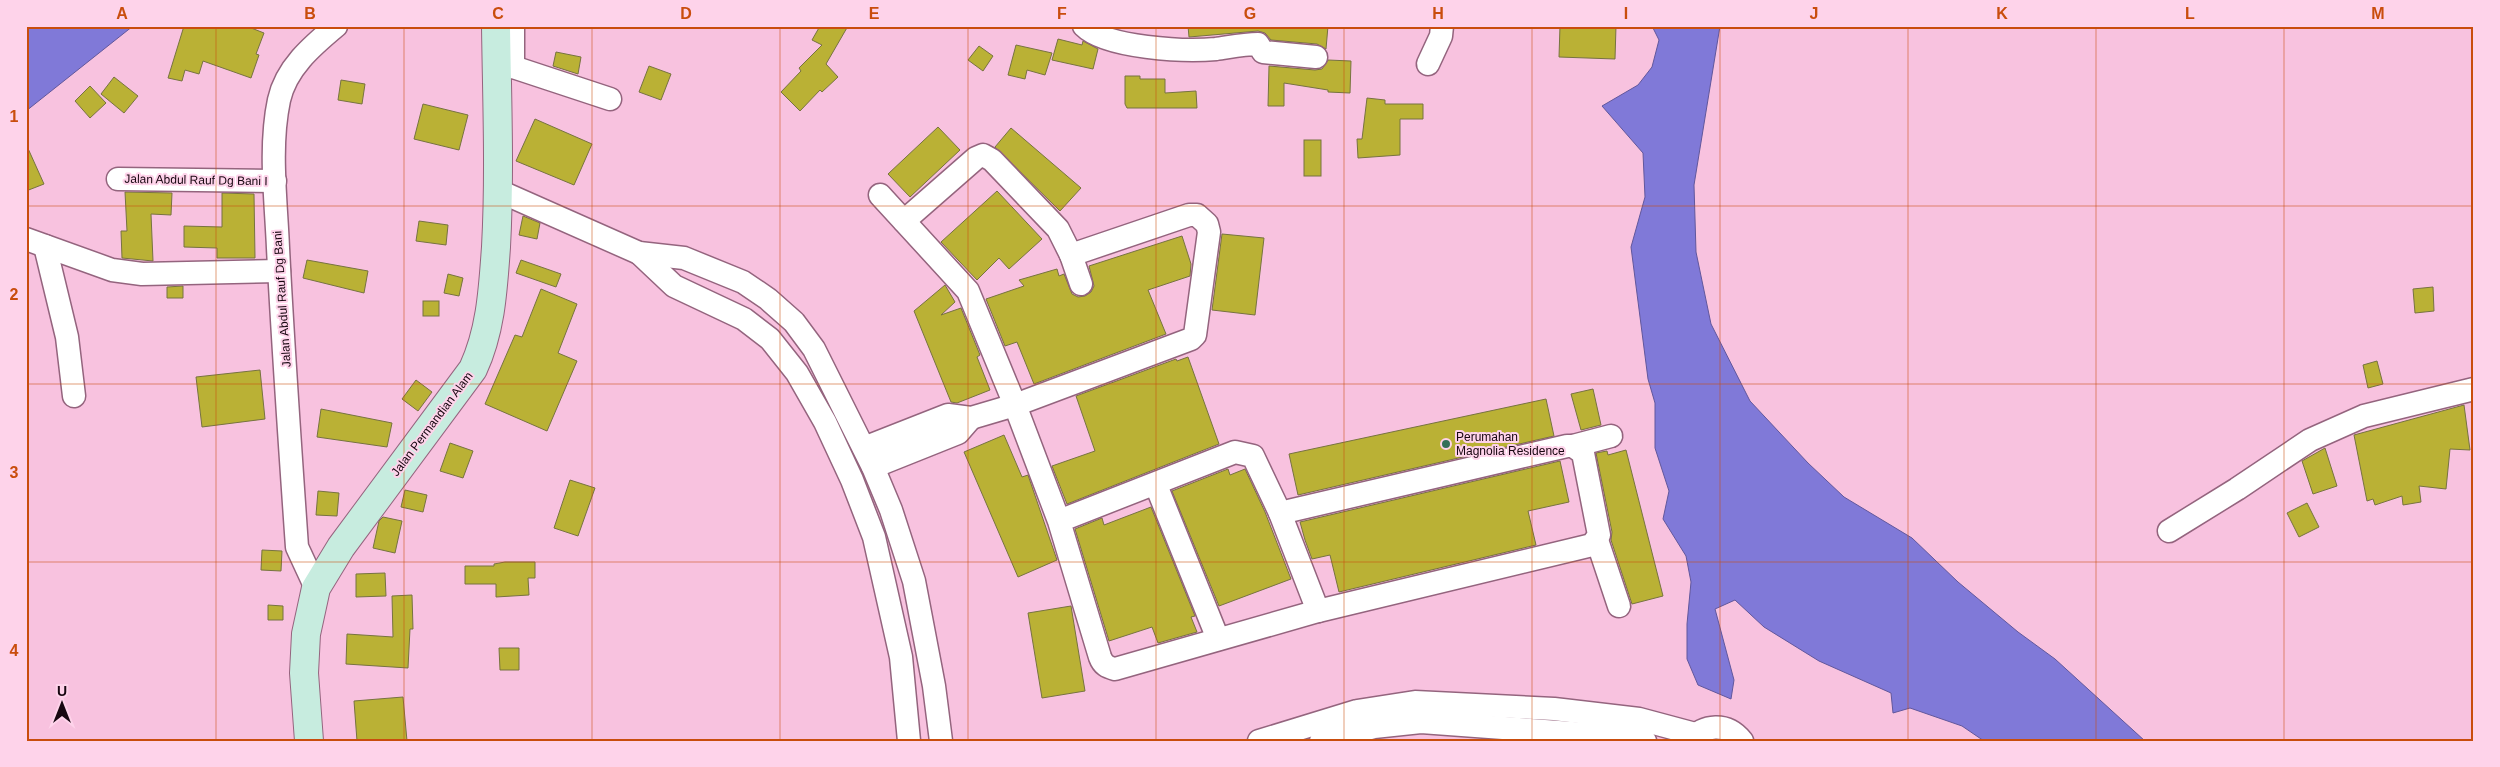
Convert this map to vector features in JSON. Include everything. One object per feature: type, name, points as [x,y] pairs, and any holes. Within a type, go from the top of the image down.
[{"type":"main road","name":"Jalan Permandian Alam","points":[[309,741],[304,673],[306,634],[316,588],[341,547],[473,369],[480,355],[490,312],[499,191],[505,67],[497,28]]},
{"type":"street","name":"Jalan Abdul Rauf Dg Bani","points":[[316,588],[297,547],[279,271],[275,127],[279,99],[288,77],[304,56],[336,26]]},
{"type":"street","points":[[1084,26],[1098,37],[1135,45],[1197,50],[1258,44],[1263,52],[1316,57]]},
{"type":"street","points":[[1428,64],[1441,36],[1442,26]]},
{"type":"street","points":[[505,67],[610,99]]},
{"type":"street","points":[[904,221],[976,158],[983,155],[992,160],[1058,230],[1071,255],[1081,284]]},
{"type":"street","name":"Jalan Abdul Rauf Dg Bani I","points":[[118,179],[275,181]]},
{"type":"street","points":[[499,191],[639,253],[684,258],[743,282],[768,299],[794,322],[814,349],[869,458],[891,510],[914,581],[941,741]]},
{"type":"street","points":[[880,195],[968,291],[1015,405],[1059,521],[1103,664],[1116,669],[1318,611],[1592,545],[1597,540]]},
{"type":"street","points":[[869,458],[948,415],[971,418],[1015,405],[1191,339],[1195,335],[1209,232],[1207,224],[1197,215],[1189,215],[1071,255]]},
{"type":"street","points":[[36,242],[112,270],[127,272],[279,271]]},
{"type":"street","points":[[36,242],[67,337],[74,396]]},
{"type":"street","points":[[639,253],[674,286],[744,319],[770,338],[797,373],[825,422],[848,472],[874,537],[901,657],[908,741]]},
{"type":"street","points":[[2169,531],[2237,489],[2310,440],[2364,416],[2474,389]]},
{"type":"street","points":[[1280,513],[1611,436]]},
{"type":"street","points":[[1574,446],[1583,453],[1599,529],[1597,540],[1619,606]]},
{"type":"street","points":[[1059,521],[1156,485],[1235,452],[1253,456],[1259,464],[1280,513],[1318,611]]},
{"type":"street","points":[[1156,485],[1218,640]]},
{"type":"street","points":[[896,634],[923,628]]},
{"type":"street","points":[[1259,741],[1357,711],[1415,702],[1554,709],[1639,718],[1692,737],[1713,727],[1723,728],[1731,731],[1742,741]]},
{"type":"street","points":[[1320,741],[1374,727],[1421,722],[1628,737],[1646,741]]},
{"type":"shaded area","points":[[26,26],[133,26],[26,111]]},
{"type":"shaded area","points":[[1652,26],[1720,26],[1694,185],[1696,252],[1711,324],[1750,401],[1808,463],[1844,497],[1912,538],[1958,582],[2018,632],[2055,659],[2145,741],[1984,741],[1962,726],[1910,708],[1893,713],[1891,693],[1819,661],[1764,627],[1735,600],[1715,609],[1734,680],[1731,699],[1698,685],[1687,659],[1687,624],[1691,582],[1686,556],[1663,519],[1669,491],[1655,448],[1655,403],[1648,379],[1631,247],[1645,197],[1643,153],[1602,106],[1638,85],[1652,67],[1659,40]]},
{"type":"building","points":[[184,26],[246,26],[264,33],[256,54],[259,55],[251,78],[203,61],[199,74],[185,70],[182,81],[168,78]]},
{"type":"building","points":[[820,26],[848,26],[826,64],[838,77],[822,92],[820,90],[800,111],[781,92],[801,71],[799,68],[822,45],[812,40]]},
{"type":"building","points":[[1188,26],[1328,26],[1326,49],[1317,44],[1271,40],[1265,33],[1258,31],[1189,37]]},
{"type":"building","points":[[1560,26],[1616,26],[1615,59],[1559,57]]},
{"type":"building","points":[[1058,39],[1082,45],[1083,41],[1098,49],[1093,69],[1052,60]]},
{"type":"building","points":[[1016,45],[1052,53],[1045,75],[1027,70],[1025,79],[1008,75]]},
{"type":"building","points":[[979,46],[993,56],[983,71],[968,60]]},
{"type":"building","points":[[556,52],[581,57],[578,74],[553,66]]},
{"type":"building","points":[[1328,60],[1351,61],[1350,93],[1328,92],[1328,90],[1284,83],[1284,106],[1268,106],[1269,66],[1315,70],[1322,69]]},
{"type":"building","points":[[649,66],[671,74],[661,100],[639,92]]},
{"type":"building","points":[[1125,76],[1140,76],[1140,79],[1165,79],[1165,93],[1196,91],[1197,108],[1127,108],[1125,104]]},
{"type":"building","points":[[114,77],[138,96],[124,113],[101,94]]},
{"type":"building","points":[[341,80],[365,84],[362,104],[338,100]]},
{"type":"building","points":[[90,86],[106,103],[90,118],[75,101]]},
{"type":"building","points":[[1367,98],[1385,100],[1385,104],[1423,104],[1423,119],[1400,119],[1400,155],[1358,158],[1357,139],[1362,139]]},
{"type":"building","points":[[423,104],[468,115],[459,150],[414,139]]},
{"type":"building","points":[[535,119],[592,144],[574,185],[516,161]]},
{"type":"building","points":[[938,127],[960,150],[910,197],[888,174]]},
{"type":"building","points":[[1011,128],[1081,188],[1060,211],[995,147]]},
{"type":"building","points":[[1304,140],[1321,140],[1321,176],[1304,176]]},
{"type":"building","points":[[26,144],[44,184],[26,191]]},
{"type":"building","points":[[997,191],[1042,239],[1009,269],[999,258],[977,280],[941,242]]},
{"type":"building","points":[[125,192],[172,193],[171,215],[151,214],[153,261],[122,258],[121,231],[127,231]]},
{"type":"building","points":[[222,193],[254,194],[255,258],[217,258],[217,248],[184,247],[184,226],[222,227]]},
{"type":"building","points":[[523,216],[540,223],[537,239],[519,235]]},
{"type":"building","points":[[419,221],[448,225],[446,245],[416,241]]},
{"type":"building","points":[[1222,234],[1264,238],[1255,315],[1212,310]]},
{"type":"building","points":[[1182,236],[1191,264],[1190,276],[1148,290],[1166,334],[1034,384],[1017,342],[1005,346],[986,299],[1024,286],[1019,280],[1057,269],[1059,276],[1064,274],[1072,294],[1078,297],[1085,296],[1091,292],[1094,286],[1089,266]]},
{"type":"building","points":[[307,260],[368,271],[364,293],[303,278]]},
{"type":"building","points":[[521,260],[561,274],[556,287],[516,273]]},
{"type":"building","points":[[448,274],[463,278],[459,296],[444,293]]},
{"type":"building","points":[[945,285],[955,302],[941,315],[961,308],[980,355],[977,357],[990,390],[957,403],[951,402],[914,311]]},
{"type":"building","points":[[183,286],[183,298],[167,298],[167,287]]},
{"type":"building","points":[[2433,287],[2434,311],[2415,313],[2413,289]]},
{"type":"building","points":[[541,289],[577,304],[558,353],[577,361],[547,431],[485,404],[515,335],[522,337]]},
{"type":"building","points":[[423,301],[439,301],[439,316],[423,316]]},
{"type":"building","points":[[1188,357],[1219,444],[1067,504],[1052,466],[1095,451],[1076,396],[1176,359],[1177,361]]},
{"type":"building","points":[[2377,361],[2383,384],[2368,388],[2363,365]]},
{"type":"building","points":[[260,370],[265,419],[202,427],[196,377]]},
{"type":"building","points":[[416,380],[432,392],[418,411],[402,399]]},
{"type":"building","points":[[1593,389],[1601,425],[1581,430],[1571,394]]},
{"type":"building","name":"Perumahan Magnolia Residence","points":[[1546,399],[1554,436],[1298,495],[1289,454]]},
{"type":"building","points":[[2464,405],[2470,450],[2450,449],[2446,489],[2419,486],[2421,502],[2403,505],[2402,496],[2375,505],[2373,499],[2367,501],[2354,435]]},
{"type":"building","points":[[321,409],[392,423],[387,447],[317,437]]},
{"type":"building","points":[[1004,435],[1022,477],[1028,475],[1057,560],[1018,577],[964,452]]},
{"type":"building","points":[[450,443],[473,451],[463,478],[440,471]]},
{"type":"building","points":[[2325,448],[2337,486],[2313,494],[2302,461]]},
{"type":"building","name":"Perumahan Magnolia Residence","points":[[1626,450],[1663,596],[1632,604],[1611,540],[1612,532],[1596,453],[1607,451],[1608,455]]},
{"type":"building","points":[[1560,461],[1569,502],[1528,511],[1536,545],[1339,592],[1330,555],[1312,559],[1300,522]]},
{"type":"building","points":[[1228,469],[1230,475],[1245,469],[1265,512],[1291,579],[1219,606],[1172,491]]},
{"type":"building","points":[[570,480],[595,488],[578,536],[554,528]]},
{"type":"building","points":[[405,490],[427,495],[423,512],[401,507]]},
{"type":"building","points":[[318,491],[339,493],[337,516],[316,515]]},
{"type":"building","points":[[2307,503],[2319,527],[2299,537],[2287,513]]},
{"type":"building","points":[[1151,507],[1195,616],[1191,617],[1197,632],[1158,643],[1152,627],[1109,641],[1075,529],[1102,518],[1104,525]]},
{"type":"building","points":[[383,517],[402,521],[395,553],[373,548],[379,521]]},
{"type":"building","points":[[262,550],[282,551],[281,571],[261,570]]},
{"type":"building","points":[[535,562],[535,578],[528,578],[529,595],[496,597],[496,584],[465,584],[465,566],[494,566],[494,564]]},
{"type":"building","points":[[385,573],[386,596],[356,597],[356,574]]},
{"type":"building","points":[[412,595],[413,629],[410,629],[408,668],[346,664],[347,634],[393,637],[392,596]]},
{"type":"building","points":[[268,605],[283,606],[283,620],[268,620]]},
{"type":"building","points":[[1071,606],[1085,691],[1042,698],[1028,613]]},
{"type":"building","points":[[499,648],[519,648],[519,670],[500,670]]},
{"type":"building","points":[[403,697],[407,741],[357,741],[354,701]]},
{"type":"place","name":"Perumahan Magnolia Residence","points":[[1446,444]]}]
